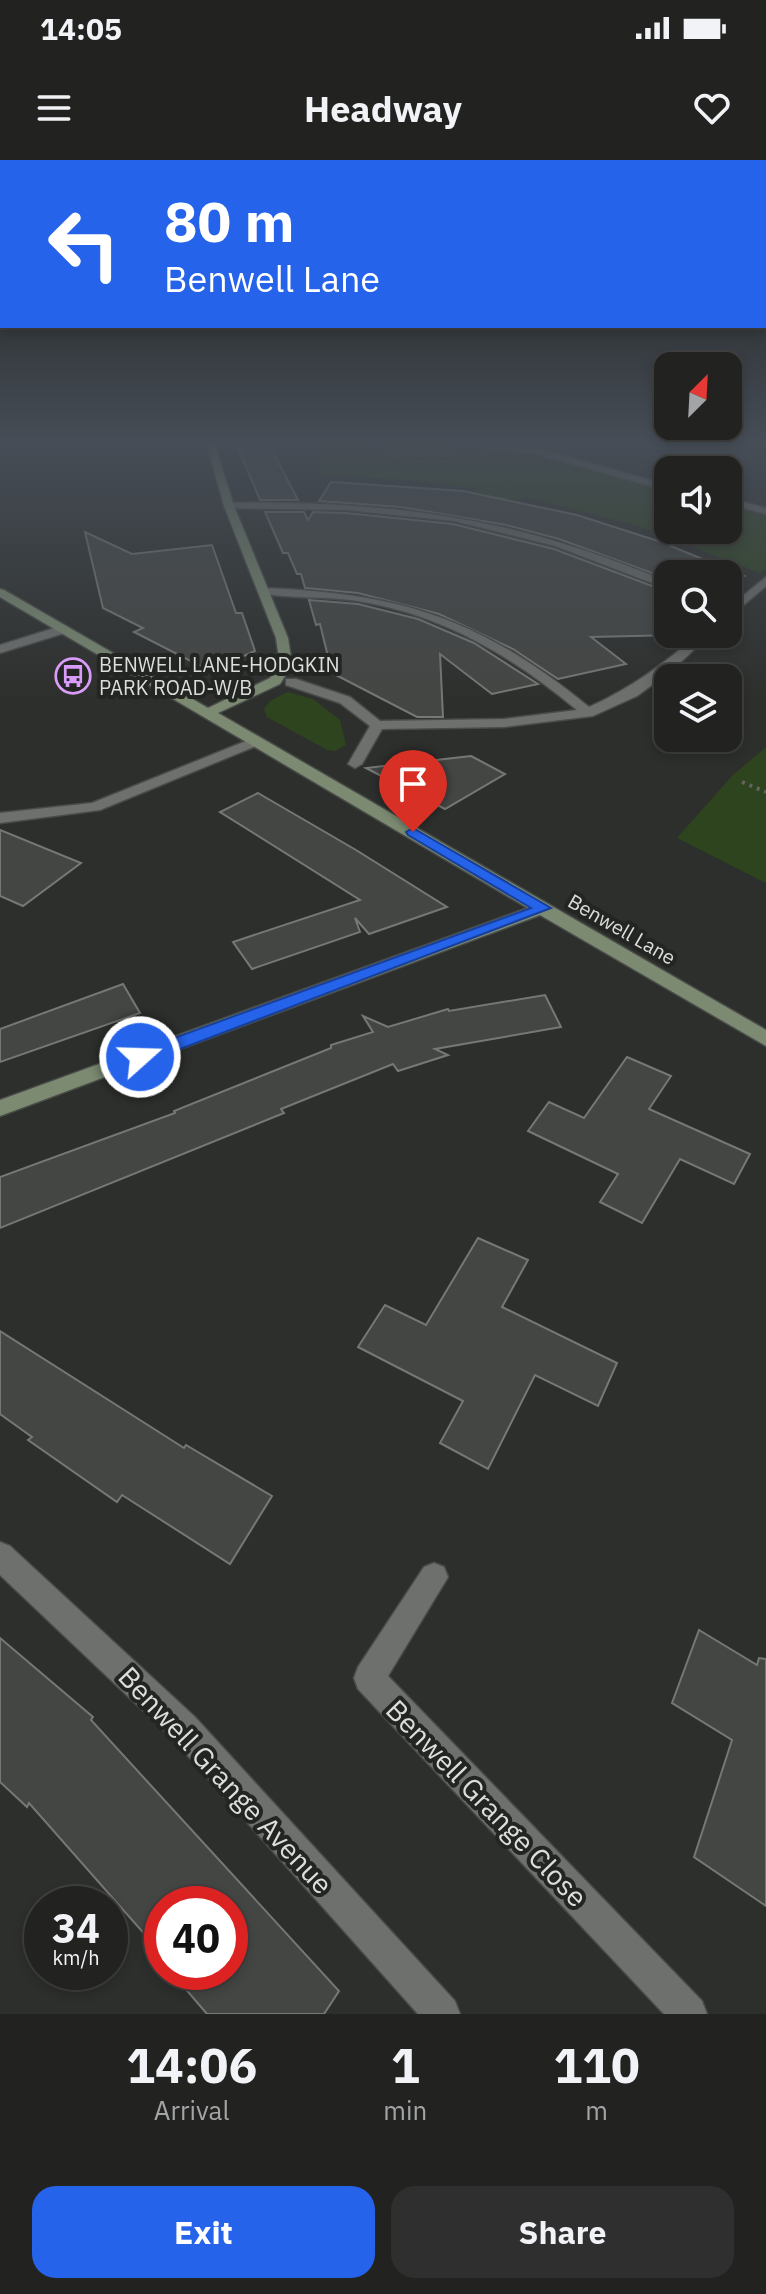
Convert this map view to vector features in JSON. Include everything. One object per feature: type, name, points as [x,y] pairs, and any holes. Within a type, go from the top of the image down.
[{"type":"street","points":[[208,713],[275,681],[286,665],[282,638],[238,529]]},
{"type":"street","points":[[507,529],[613,561],[654,580]]},
{"type":"street","points":[[742,601],[766,580]]},
{"type":"street","points":[[263,591],[325,592],[399,605],[468,629],[515,655],[588,713]]},
{"type":"street","name":"Benwell Lane","points":[[0,592],[766,1039]]},
{"type":"street","points":[[0,649],[64,629]]},
{"type":"street","points":[[291,682],[345,700],[377,725],[504,723],[588,713],[632,693],[689,648]]},
{"type":"street","points":[[355,764],[377,725]]},
{"type":"street","points":[[0,818],[95,807],[256,741]]},
{"type":"street","points":[[0,1108],[543,908]]},
{"type":"street","name":"Benwell Grange Avenue","points":[[0,1556],[184,1728],[442,2014]]},
{"type":"street","name":"Benwell Grange Close","points":[[434,1577],[369,1678],[689,2014]]},
{"type":"path","points":[[742,782],[766,792]]},
{"type":"green space","points":[[742,529],[766,529],[766,568],[760,573],[742,566],[742,560],[727,560],[685,544],[742,544]]},
{"type":"green space","points":[[288,692],[313,699],[340,720],[346,745],[335,751],[327,750],[267,717],[264,709],[270,701]]},
{"type":"green space","points":[[766,747],[766,883],[677,838],[733,775]]},
{"type":"building","points":[[272,529],[471,529],[554,549],[654,587],[654,636],[591,637],[626,664],[558,679],[513,649],[439,614],[358,593],[305,588],[301,574],[297,574],[288,553],[283,553]]},
{"type":"building","points":[[519,529],[619,529],[654,540],[654,544],[666,544],[705,560],[654,560],[654,574],[559,539]]},
{"type":"building","points":[[85,532],[132,554],[212,545],[236,613],[242,613],[255,651],[210,671],[134,632],[143,628],[103,608]]},
{"type":"building","points":[[309,600],[358,604],[418,619],[474,643],[538,684],[492,694],[440,654],[443,717],[417,717],[332,673],[320,624],[316,625]]},
{"type":"building","points":[[471,756],[505,774],[445,809],[366,768]]},
{"type":"building","points":[[258,793],[447,907],[369,934],[355,918],[360,932],[252,969],[233,942],[360,900],[220,812]]},
{"type":"building","points":[[0,830],[81,863],[23,906],[0,896]]},
{"type":"building","points":[[123,984],[140,1013],[0,1062],[0,1029]]},
{"type":"building","points":[[545,995],[561,1027],[435,1049],[448,1055],[398,1071],[393,1064],[281,1109],[284,1113],[0,1228],[0,1177],[175,1113],[331,1048],[331,1045],[373,1032],[363,1016],[388,1027],[448,1009]]},
{"type":"building","points":[[627,1057],[671,1076],[649,1109],[750,1154],[734,1184],[680,1159],[642,1223],[600,1202],[618,1174],[528,1131],[549,1102],[584,1118]]},
{"type":"building","points":[[478,1238],[528,1260],[502,1307],[617,1363],[598,1406],[535,1375],[488,1469],[440,1443],[463,1401],[358,1347],[385,1305],[426,1325]]},
{"type":"building","points":[[0,1331],[184,1448],[186,1445],[272,1496],[230,1564],[122,1495],[117,1502],[28,1440],[32,1437],[0,1414]]},
{"type":"building","points":[[699,1630],[757,1665],[759,1658],[766,1659],[766,1906],[694,1857],[732,1740],[672,1703]]},
{"type":"building","points":[[0,1638],[93,1717],[91,1720],[243,1886],[144,1886],[144,1934],[128,1915],[128,1886],[102,1886],[29,1803],[27,1807],[0,1782]]},
{"type":"building","points":[[248,1892],[339,1991],[324,2014],[207,2014],[186,1990],[248,1990]]},
{"type":"place","name":"BENWELL LANE-HODGKIN PARK ROAD-W/B","points":[[73,676]]},
{"type":"route","points":[[140,1057],[543,908],[413,832]]}]
